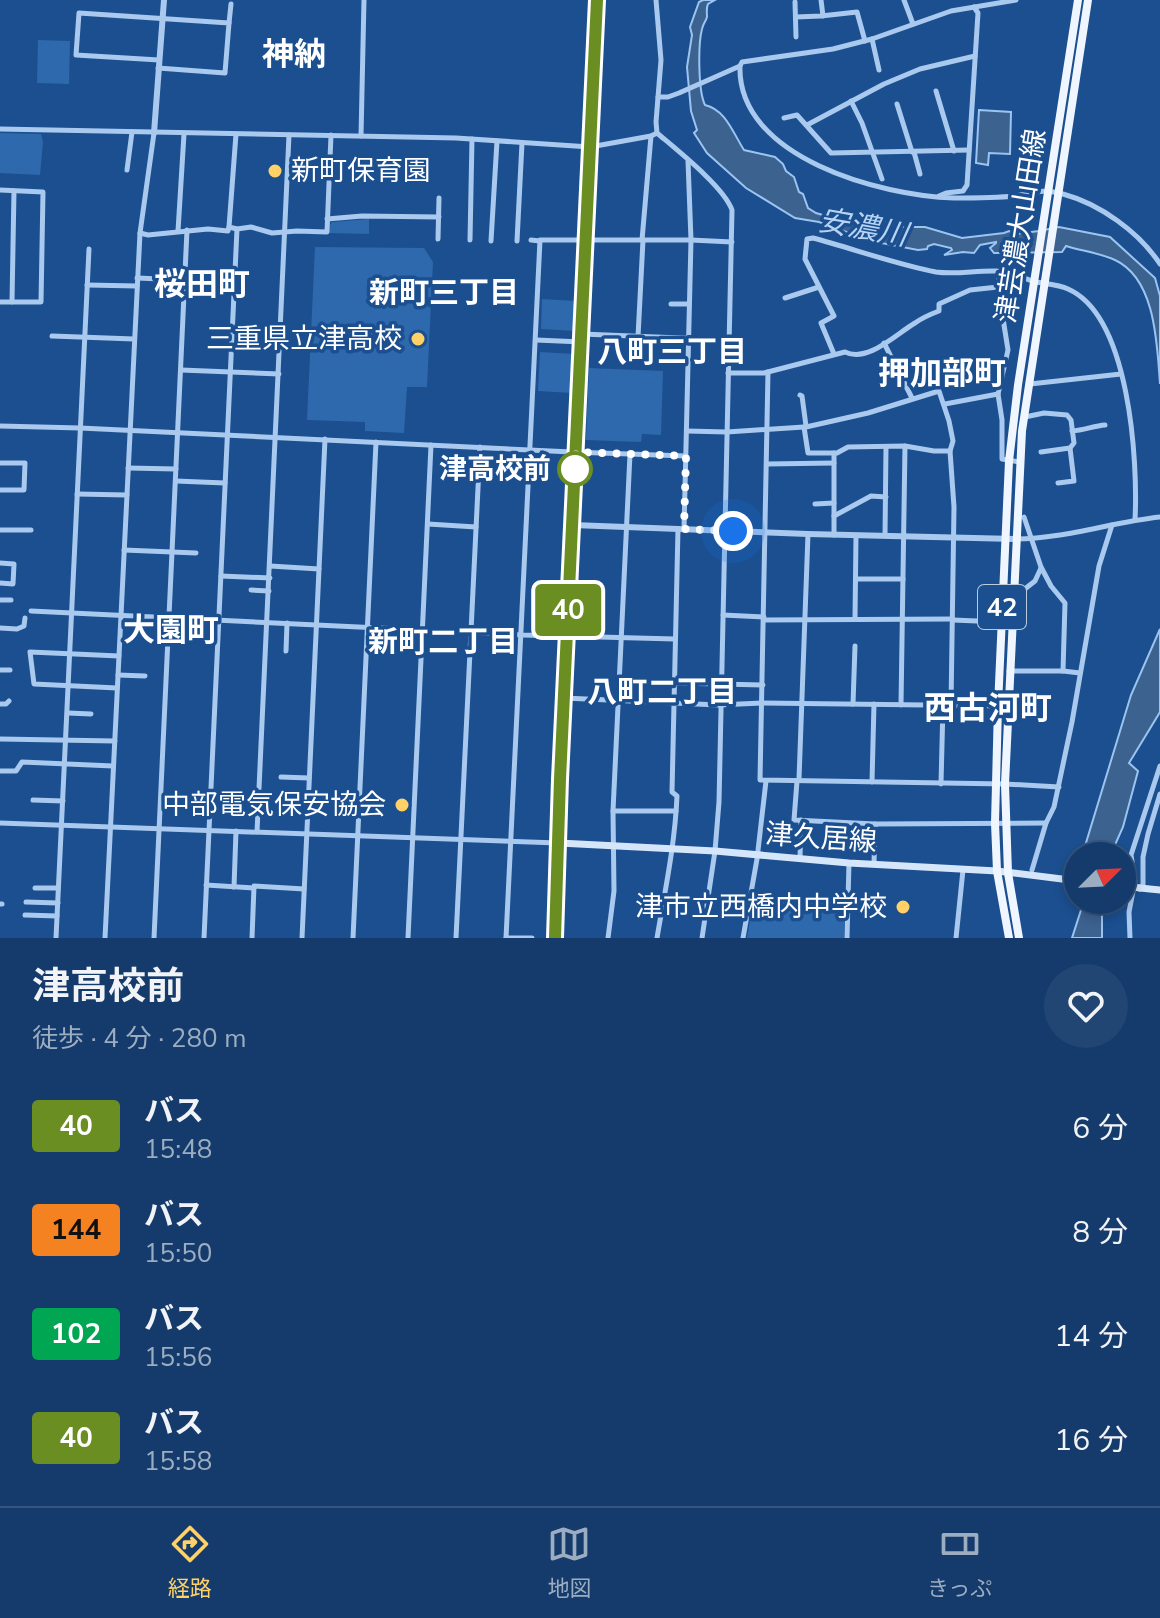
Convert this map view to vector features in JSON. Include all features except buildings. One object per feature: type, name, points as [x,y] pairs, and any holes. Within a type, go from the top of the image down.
[{"type":"highway","points":[[555,938],[597,0]]},
{"type":"main road","name":"津芸濃大山田線","points":[[1009,938],[997,871],[1003,706],[1001,622],[1040,280],[1078,0]]},
{"type":"main road","name":"津芸濃大山田線","points":[[1053,192],[1088,0]]},
{"type":"main road","name":"津芸濃大山田線","points":[[1003,706],[1009,671],[1012,612],[1009,461],[1018,385],[1040,280]]},
{"type":"main road","name":"津芸濃大山田線","points":[[1000,823],[1019,938]]},
{"type":"main road","name":"津久居線","points":[[559,843],[997,871],[1064,879]]},
{"type":"main road","points":[[1136,887],[1160,890]]},
{"type":"street","points":[[105,938],[137,278],[154,133],[164,0]]},
{"type":"street","points":[[361,136],[364,0]]},
{"type":"street","points":[[638,337],[643,240],[661,60],[656,0]]},
{"type":"street","points":[[821,0],[823,16]]},
{"type":"street","points":[[904,0],[913,24]]},
{"type":"street","points":[[658,97],[679,93],[740,66],[742,62],[815,52],[869,40],[973,5],[1016,0]]},
{"type":"street","points":[[795,2],[796,37]]},
{"type":"street","points":[[229,23],[79,13],[76,55],[225,73],[231,4]]},
{"type":"street","points":[[938,196],[963,191],[967,185],[978,13],[973,5]]},
{"type":"street","points":[[796,17],[857,12],[879,70]]},
{"type":"street","points":[[807,126],[884,84],[920,69],[975,56]]},
{"type":"street","points":[[740,66],[742,90],[754,115],[767,131],[793,152],[820,168],[851,179],[938,196],[998,197],[1034,191],[1053,192],[1084,202],[1128,229],[1160,264]]},
{"type":"street","points":[[936,91],[954,151]]},
{"type":"street","points":[[851,101],[882,179]]},
{"type":"street","points":[[897,104],[920,174]]},
{"type":"street","points":[[784,118],[797,115],[831,153],[969,150]]},
{"type":"street","points":[[0,129],[472,139],[590,147],[654,135],[688,160],[731,205],[719,802],[702,938]]},
{"type":"street","points":[[127,170],[132,132]]},
{"type":"street","points":[[178,231],[184,134]]},
{"type":"street","points":[[140,233],[148,235],[208,229],[228,231],[236,134]]},
{"type":"street","points":[[257,832],[289,135]]},
{"type":"street","points":[[229,227],[251,227],[272,233],[327,232],[331,135]]},
{"type":"street","points":[[470,240],[472,139]]},
{"type":"street","points":[[491,241],[497,141]]},
{"type":"street","points":[[517,241],[522,143]]},
{"type":"street","points":[[657,938],[672,849],[677,796],[672,792],[675,639],[687,431],[691,240],[688,160]]},
{"type":"street","points":[[0,190],[43,192],[41,302],[0,302]]},
{"type":"street","points":[[12,302],[14,191]]},
{"type":"street","points":[[438,239],[439,198]]},
{"type":"street","points":[[327,219],[439,217]]},
{"type":"street","points":[[204,938],[237,229]]},
{"type":"street","points":[[154,938],[187,230]]},
{"type":"street","points":[[834,354],[821,323],[834,316],[805,259],[807,239],[813,238],[941,273],[1000,271],[1068,289],[1092,308],[1105,328],[1121,374],[1133,436],[1136,519]]},
{"type":"street","points":[[531,240],[732,242]]},
{"type":"street","points":[[532,938],[506,938],[540,241]]},
{"type":"street","points":[[56,938],[89,249]]},
{"type":"street","points":[[1000,271],[998,287],[1008,350],[998,394],[1002,459],[1020,462]]},
{"type":"street","points":[[137,278],[185,280]]},
{"type":"street","points":[[87,285],[137,286]]},
{"type":"street","points":[[785,298],[819,287]]},
{"type":"street","points":[[728,373],[768,372],[834,354],[862,354],[939,311],[939,304],[970,290],[998,287]]},
{"type":"street","points":[[671,304],[689,304]]},
{"type":"street","points":[[52,336],[134,339]]},
{"type":"street","points":[[536,340],[638,337],[730,340]]},
{"type":"street","points":[[884,343],[912,398]]},
{"type":"street","points":[[181,370],[279,374]]},
{"type":"street","points":[[768,372],[760,780],[1059,787]]},
{"type":"street","points":[[1029,384],[1121,374]]},
{"type":"street","points":[[687,431],[805,427],[868,413],[939,391],[953,441],[950,451],[954,507],[952,619],[941,784]]},
{"type":"street","points":[[945,404],[998,394]]},
{"type":"street","points":[[800,395],[808,453],[834,453],[848,447],[905,446],[950,451]]},
{"type":"street","points":[[1024,417],[1044,413],[1067,415],[1071,420],[1074,443],[1070,448],[1041,452]]},
{"type":"street","points":[[1072,431],[1105,425]]},
{"type":"street","points":[[0,426],[686,456]]},
{"type":"street","points":[[302,938],[325,439]]},
{"type":"street","points":[[353,938],[376,442]]},
{"type":"street","points":[[408,938],[431,445]]},
{"type":"street","points":[[901,705],[905,446]]},
{"type":"street","points":[[456,938],[480,447]]},
{"type":"street","points":[[885,536],[886,447]]},
{"type":"street","points":[[1058,483],[1074,481],[1070,448]]},
{"type":"street","points":[[834,453],[834,535]]},
{"type":"street","points":[[608,938],[614,891],[613,811],[630,454]]},
{"type":"street","points":[[0,463],[25,463],[24,490],[0,490]]},
{"type":"street","points":[[767,464],[834,463]]},
{"type":"street","points":[[128,468],[176,469]]},
{"type":"street","points":[[176,481],[225,483]]},
{"type":"street","points":[[77,494],[127,495]]},
{"type":"street","points":[[834,516],[871,496],[886,497]]},
{"type":"street","points":[[815,504],[834,503]]},
{"type":"street","points":[[1024,517],[1041,567],[1065,603],[1063,671]]},
{"type":"street","points":[[573,525],[1031,539],[1160,517]]},
{"type":"street","points":[[428,524],[476,527]]},
{"type":"street","points":[[1032,870],[1059,787],[1099,566],[1112,525]]},
{"type":"street","points":[[0,530],[31,530]]},
{"type":"street","points":[[808,534],[799,779],[794,820],[875,824],[1046,823]]},
{"type":"street","points":[[855,618],[856,536]]},
{"type":"street","points":[[124,550],[196,553]]},
{"type":"street","points":[[0,563],[14,564],[13,584],[0,583]]},
{"type":"street","points":[[270,566],[319,569]]},
{"type":"street","points":[[723,615],[1001,622],[1012,612],[1020,611],[1021,592],[1035,581],[1041,567]]},
{"type":"street","points":[[221,576],[270,578]]},
{"type":"street","points":[[856,579],[903,579]]},
{"type":"street","points":[[251,590],[269,591]]},
{"type":"street","points":[[0,600],[11,600]]},
{"type":"street","points":[[31,611],[567,637],[675,639]]},
{"type":"street","points":[[0,628],[17,629],[24,626],[25,618]]},
{"type":"street","points":[[286,651],[287,623]]},
{"type":"street","points":[[853,704],[855,646]]},
{"type":"street","points":[[117,688],[34,684],[30,652],[119,656]]},
{"type":"street","points":[[0,670],[10,670]]},
{"type":"street","points":[[1009,671],[1080,673]]},
{"type":"street","points":[[118,675],[145,676]]},
{"type":"street","points":[[675,683],[763,685]]},
{"type":"street","points":[[564,698],[718,705],[1003,706]]},
{"type":"street","points":[[0,704],[9,701]]},
{"type":"street","points":[[872,782],[874,704]]},
{"type":"street","points":[[68,713],[91,714]]},
{"type":"street","points":[[0,739],[115,741]]},
{"type":"street","points":[[0,771],[16,771],[22,762],[113,766]]},
{"type":"street","points":[[1130,938],[1129,912],[1135,881],[1131,855],[1160,766]]},
{"type":"street","points":[[281,777],[309,778]]},
{"type":"street","points":[[743,938],[766,780]]},
{"type":"street","points":[[1142,888],[1143,857],[1160,794]]},
{"type":"street","points":[[33,800],[63,801]]},
{"type":"street","points":[[613,811],[676,811]]},
{"type":"street","points":[[800,858],[801,820]]},
{"type":"street","points":[[0,823],[559,843]]},
{"type":"street","points":[[874,864],[875,824]]},
{"type":"street","points":[[234,887],[236,831]]},
{"type":"street","points":[[847,938],[849,863]]},
{"type":"street","points":[[956,938],[963,870]]},
{"type":"street","points":[[206,885],[304,889]]},
{"type":"street","points":[[35,888],[58,888]]},
{"type":"street","points":[[252,938],[254,888]]},
{"type":"street","points":[[750,901],[848,907]]},
{"type":"street","points":[[26,902],[58,903]]},
{"type":"street","points":[[25,915],[57,916]]},
{"type":"shaded area","points":[[38,40],[70,41],[69,84],[37,83]]},
{"type":"shaded area","points":[[0,133],[41,134],[40,175],[0,173]]},
{"type":"shaded area","points":[[369,219],[369,234],[329,233],[332,222]]},
{"type":"shaded area","points":[[315,247],[424,248],[433,262],[427,387],[407,387],[404,433],[365,431],[365,422],[307,420]]},
{"type":"shaded area","points":[[542,299],[576,301],[575,331],[541,329]]},
{"type":"shaded area","points":[[540,352],[574,354],[572,393],[538,391]]},
{"type":"shaded area","points":[[589,368],[663,371],[661,435],[642,434],[641,442],[586,440]]},
{"type":"shaded area","points":[[754,905],[843,910],[844,938],[747,938]]},
{"type":"water","name":"安濃川","points":[[715,0],[707,6],[700,45],[700,79],[705,105],[724,117],[744,150],[775,157],[783,164],[794,177],[808,208],[826,216],[860,217],[898,227],[925,227],[962,238],[1059,227],[1110,237],[1155,278],[1160,296],[1160,384],[1152,314],[1146,297],[1129,269],[1115,260],[1066,246],[1062,252],[994,253],[990,248],[996,242],[980,245],[974,253],[944,255],[951,248],[934,244],[918,250],[871,241],[819,222],[795,218],[746,188],[707,153],[694,133],[697,130],[691,111],[687,67],[692,35],[690,27],[699,2]]},
{"type":"water","points":[[979,110],[1011,112],[1010,154],[989,153],[988,165],[976,163]]},
{"type":"water","points":[[1160,629],[1160,712],[1129,763],[1138,771],[1123,827],[1116,842],[1086,842],[1131,695]]},
{"type":"water","points":[[1080,914],[1102,914],[1102,938],[1072,938]]},
{"type":"bus line","name":"40","points":[[555,938],[597,0]]},
{"type":"place","name":"新町保育園","points":[[275,171]]},
{"type":"place","name":"三重県立津高校","points":[[418,339]]},
{"type":"place","name":"津高校前","points":[[575,469]]},
{"type":"place","name":"中部電気保安協会","points":[[402,805]]},
{"type":"place","name":"津市立西橋内中学校","points":[[903,907]]},
{"type":"district","name":"神納","points":[[294,54]]},
{"type":"district","name":"桜田町","points":[[202,284]]},
{"type":"district","name":"新町三丁目","points":[[444,293]]},
{"type":"district","name":"八町三丁目","points":[[672,352]]},
{"type":"district","name":"押加部町","points":[[942,373]]},
{"type":"district","name":"大園町","points":[[171,630]]},
{"type":"district","name":"新町二丁目","points":[[443,642]]},
{"type":"district","name":"八町二丁目","points":[[662,692]]},
{"type":"district","name":"西古河町","points":[[988,708]]},
{"type":"route","points":[[575,469],[576,452],[686,456],[684,529],[733,531]]}]
